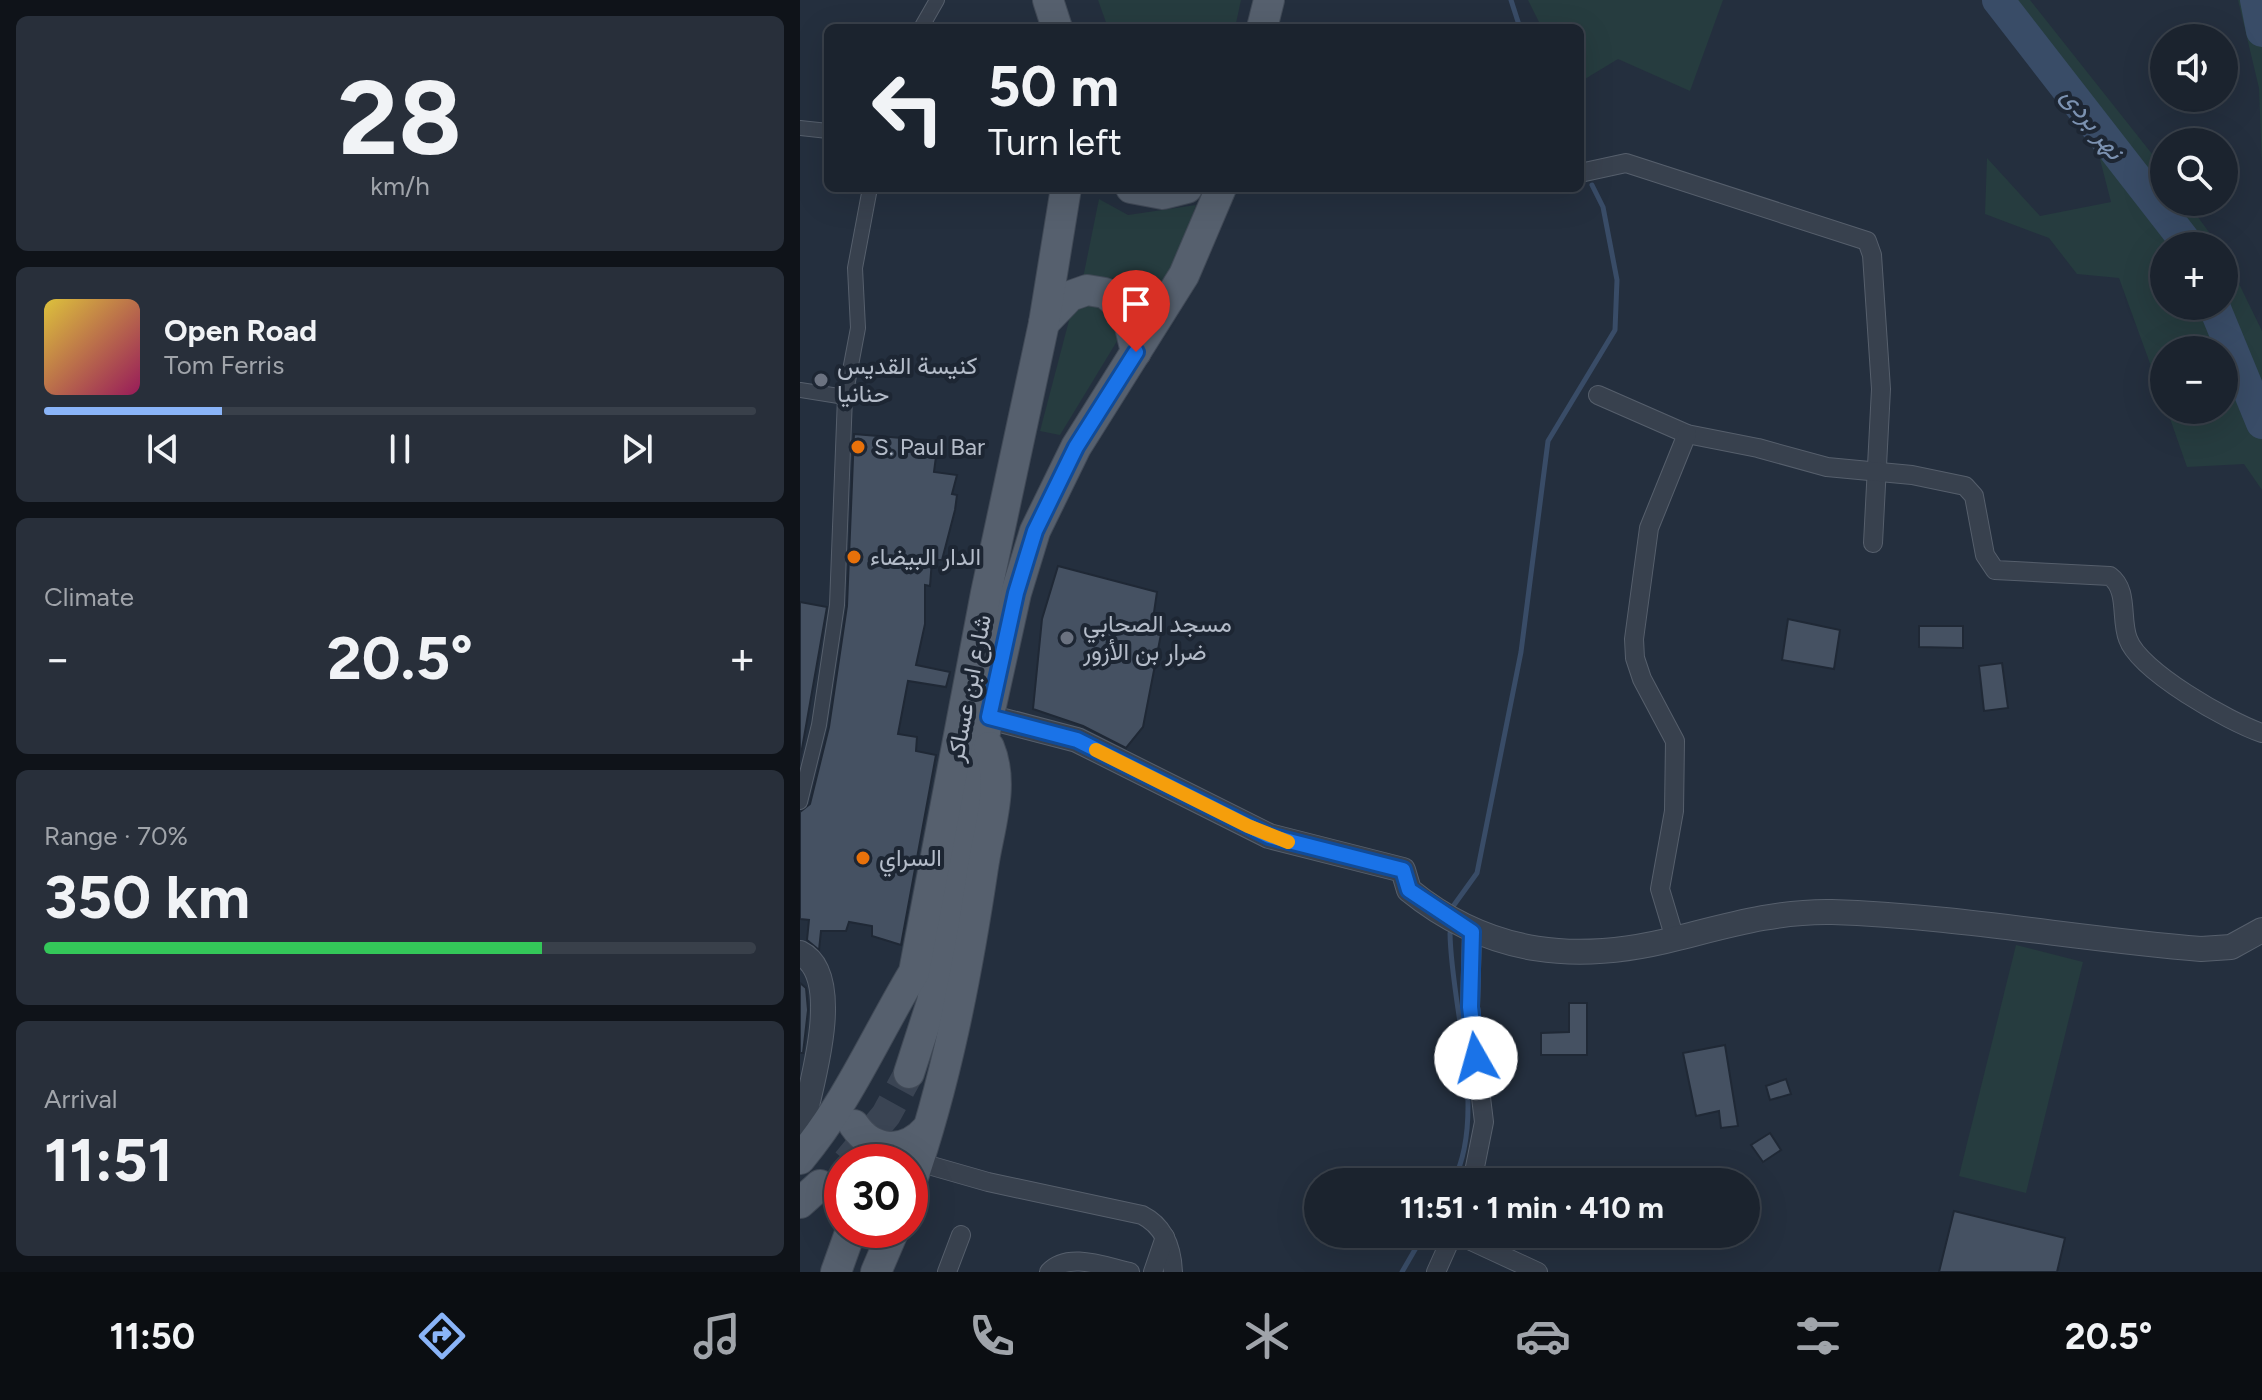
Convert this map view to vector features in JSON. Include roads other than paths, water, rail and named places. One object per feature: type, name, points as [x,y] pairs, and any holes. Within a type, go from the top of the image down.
[{"type":"main road","points":[[1048,0],[1056,24]]},
{"type":"main road","points":[[1263,24],[1269,0]]},
{"type":"main road","name":"شارع ابن عساكر","points":[[800,1159],[848,1114],[881,1027],[914,972],[986,593],[1044,323],[1065,192]]},
{"type":"main road","name":"شارع ابن عساكر","points":[[909,1073],[932,1002],[986,727],[1016,593],[1035,531],[1076,447],[1184,275],[1219,192]]},
{"type":"main road","points":[[1044,323],[1070,296],[1087,290],[1105,293],[1126,310],[1136,352]]},
{"type":"main road","points":[[925,1144],[969,955],[996,790],[996,772],[986,727]]},
{"type":"main road","points":[[848,1114],[875,1145],[894,1148],[913,1142],[927,1129]]},
{"type":"main road","points":[[848,1114],[854,1144]]},
{"type":"main road","points":[[836,1272],[845,1248]]},
{"type":"main road","points":[[876,1272],[886,1248]]},
{"type":"street","points":[[923,24],[937,0]]},
{"type":"street","points":[[800,128],[824,131]]},
{"type":"street","points":[[1584,172],[1626,163],[1867,241],[1872,255],[1881,389],[1873,543]]},
{"type":"street","points":[[800,802],[819,725],[837,605],[845,397],[858,328],[855,268],[869,192]]},
{"type":"street","points":[[800,390],[845,397]]},
{"type":"street","points":[[1598,395],[1687,434],[1758,448],[1827,467],[1965,486],[1974,496],[1985,555],[1995,570],[2110,576],[2120,587],[2127,638],[2141,660],[2225,716],[2262,733]]},
{"type":"street","points":[[1675,939],[1660,889],[1674,811],[1675,741],[1642,679],[1635,658],[1634,639],[1649,528],[1687,434]]},
{"type":"street","points":[[986,727],[1077,740],[1269,836],[1403,870],[1409,890],[1472,932],[1509,944],[1567,952],[1599,952],[1675,939],[1735,921],[1820,912],[2020,927],[2201,949],[2231,947],[2262,930]]},
{"type":"street","points":[[1472,932],[1470,1007],[1484,1122],[1475,1168]]},
{"type":"street","points":[[800,953],[814,962],[823,985],[820,1040],[823,1073],[848,1114]]},
{"type":"street","points":[[800,1134],[820,1040]]},
{"type":"street","points":[[928,1177],[988,1182],[1142,1215],[1156,1222],[1165,1237],[1173,1272]]},
{"type":"street","points":[[947,1272],[961,1235]]},
{"type":"street","points":[[1153,1272],[1165,1237]]},
{"type":"street","points":[[1436,1272],[1448,1248]]},
{"type":"street","points":[[1486,1248],[1538,1272]]},
{"type":"street","points":[[1049,1272],[1059,1264],[1073,1261],[1130,1272]]},
{"type":"waterway","points":[[1511,0],[1519,24]]},
{"type":"waterway","name":"نهر بردى","points":[[1998,0],[2178,232]]},
{"type":"waterway","name":"نهر بردى","points":[[2256,0],[2262,31]]},
{"type":"waterway","points":[[1454,905],[1477,873],[1521,652],[1548,441],[1615,330],[1617,280],[1603,207],[1592,185]]},
{"type":"waterway","name":"نهر بردى","points":[[2220,320],[2262,423]]},
{"type":"waterway","points":[[1450,933],[1468,1092],[1467,1124],[1458,1168]]},
{"type":"waterway","points":[[1402,1272],[1416,1248]]},
{"type":"tunnel","points":[[862,1144],[886,1115],[909,1073]]},
{"type":"place","name":"كنيسة القديس حنانيا","points":[[821,380]]},
{"type":"place","name":"S. Paul Bar","points":[[858,447]]},
{"type":"place","name":"الدار البيضاء","points":[[854,557]]},
{"type":"place","name":"مسجد الصحابي ضرار بن الأزور","points":[[1067,638]]},
{"type":"place","name":"السراي","points":[[863,858]]}]
